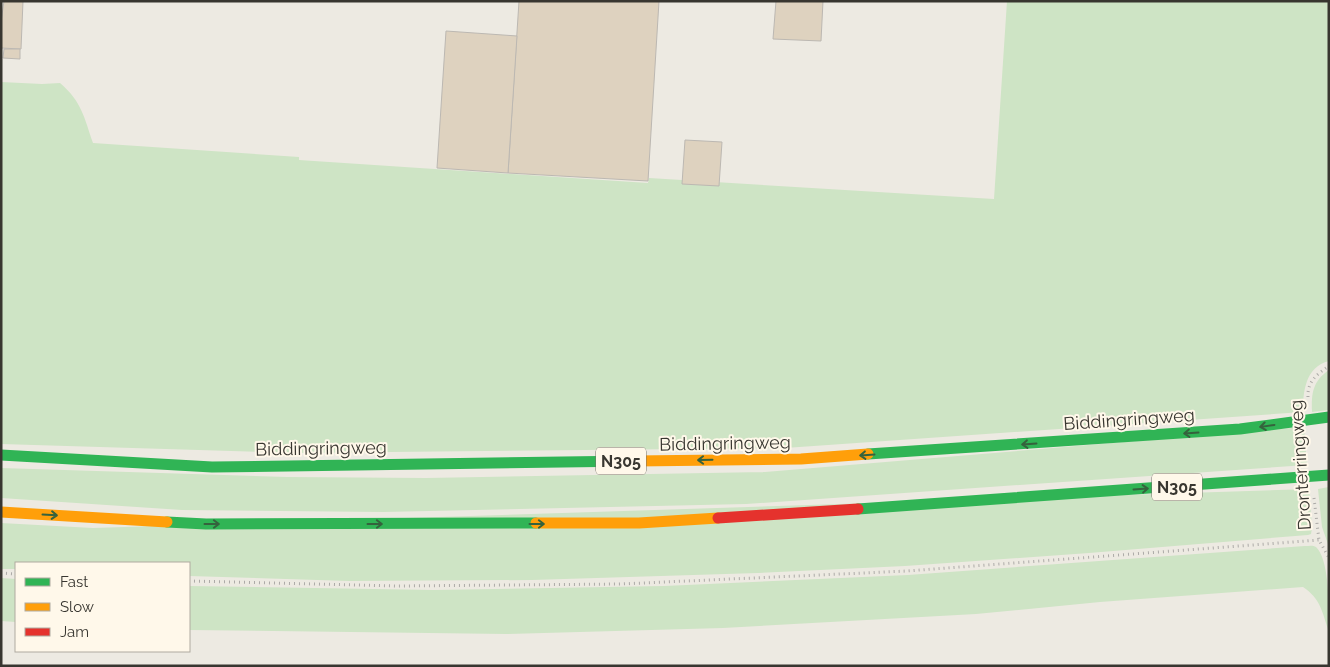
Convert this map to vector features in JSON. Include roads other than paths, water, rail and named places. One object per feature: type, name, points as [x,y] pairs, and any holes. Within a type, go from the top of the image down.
[{"type":"main road","name":"Biddingringweg","points":[[1,455],[212,467],[801,459],[1240,429],[1329,417]]},
{"type":"main road","name":"N305","points":[[1,512],[206,524],[639,523],[1092,493],[1329,475]]}]
